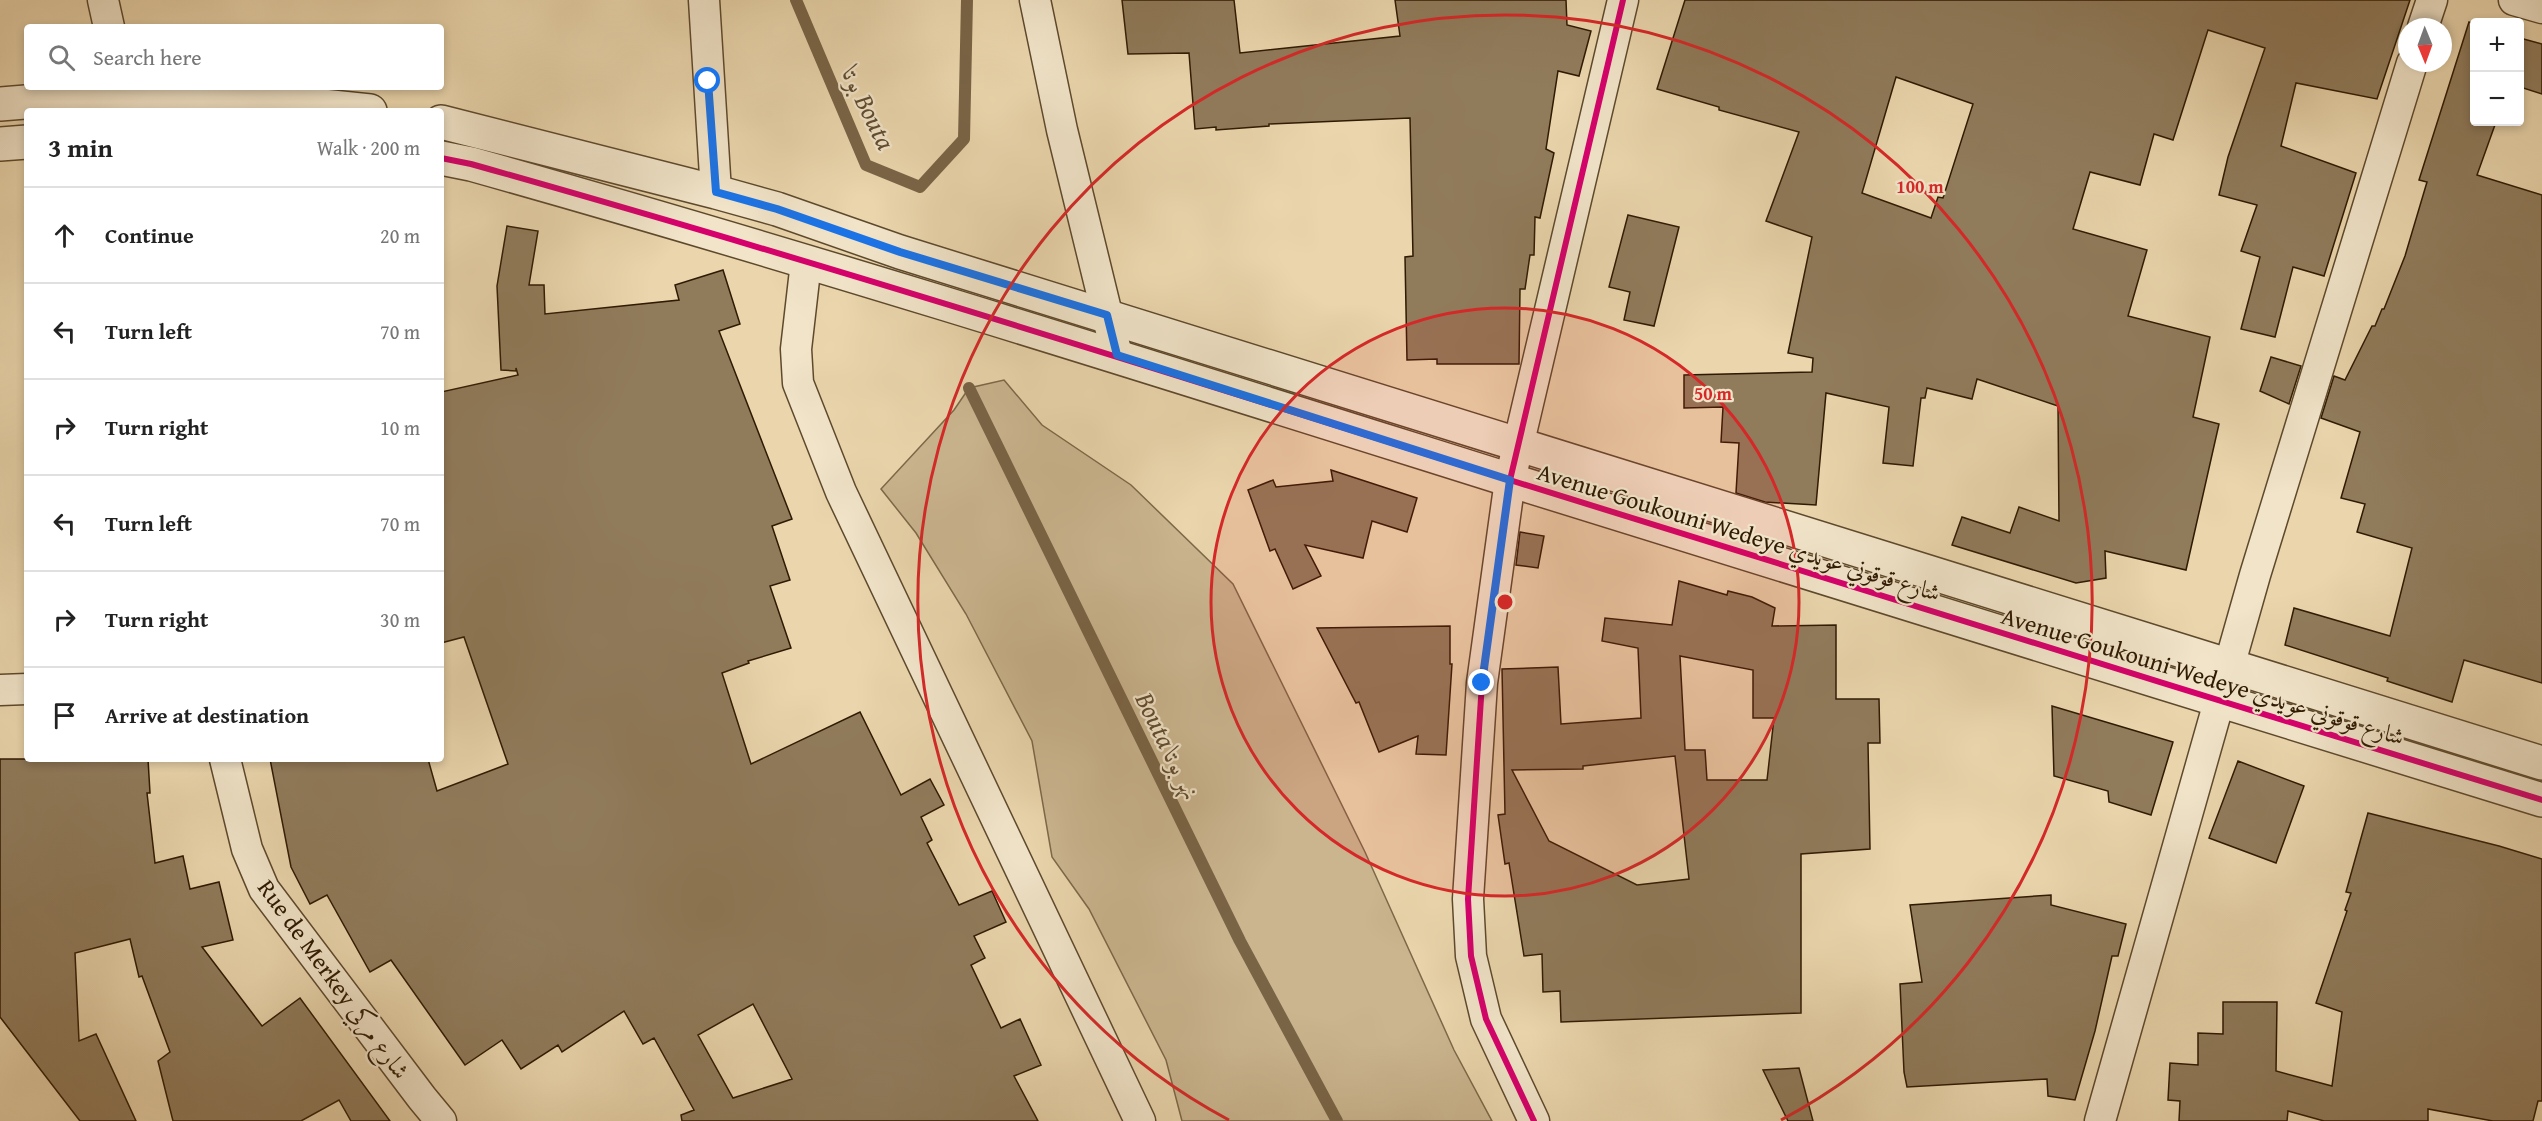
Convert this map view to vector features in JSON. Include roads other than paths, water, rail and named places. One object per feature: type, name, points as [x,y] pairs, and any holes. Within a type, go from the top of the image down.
[{"type":"street","points":[[103,0],[108,24]]},
{"type":"street","points":[[704,0],[716,192]]},
{"type":"street","points":[[1035,0],[1062,130],[1117,355]]},
{"type":"street","points":[[1534,1121],[1486,1018],[1471,956],[1468,899],[1482,683],[1510,480],[1623,0]]},
{"type":"street","points":[[2426,18],[2432,0]]},
{"type":"street","points":[[2514,0],[2542,8]]},
{"type":"street","points":[[2105,1117],[2218,700],[2409,72]]},
{"type":"street","points":[[0,104],[124,97],[293,103],[341,108]]},
{"type":"street","name":"Avenue Goukouni Wedeye شارع قوقوني عويدي","points":[[444,123],[777,209],[900,252],[2542,763]]},
{"type":"street","points":[[0,144],[24,142]]},
{"type":"street","name":"Avenue Goukouni Wedeye شارع قوقوني عويدي","points":[[444,159],[471,164],[669,220],[1117,355],[1510,480],[2542,800]]},
{"type":"street","points":[[807,262],[795,365],[798,383],[832,470],[1140,1121]]},
{"type":"street","points":[[0,690],[24,689]]},
{"type":"street","name":"Rue de Merkey شارع مركي","points":[[226,762],[247,849],[264,889],[441,1121]]},
{"type":"waterway","name":"بوتا Bouta","points":[[796,0],[866,165],[920,187],[964,139],[967,0]]},
{"type":"waterway","name":"Bouta نهر بوتا","points":[[969,388],[1240,941],[1337,1121]]}]
